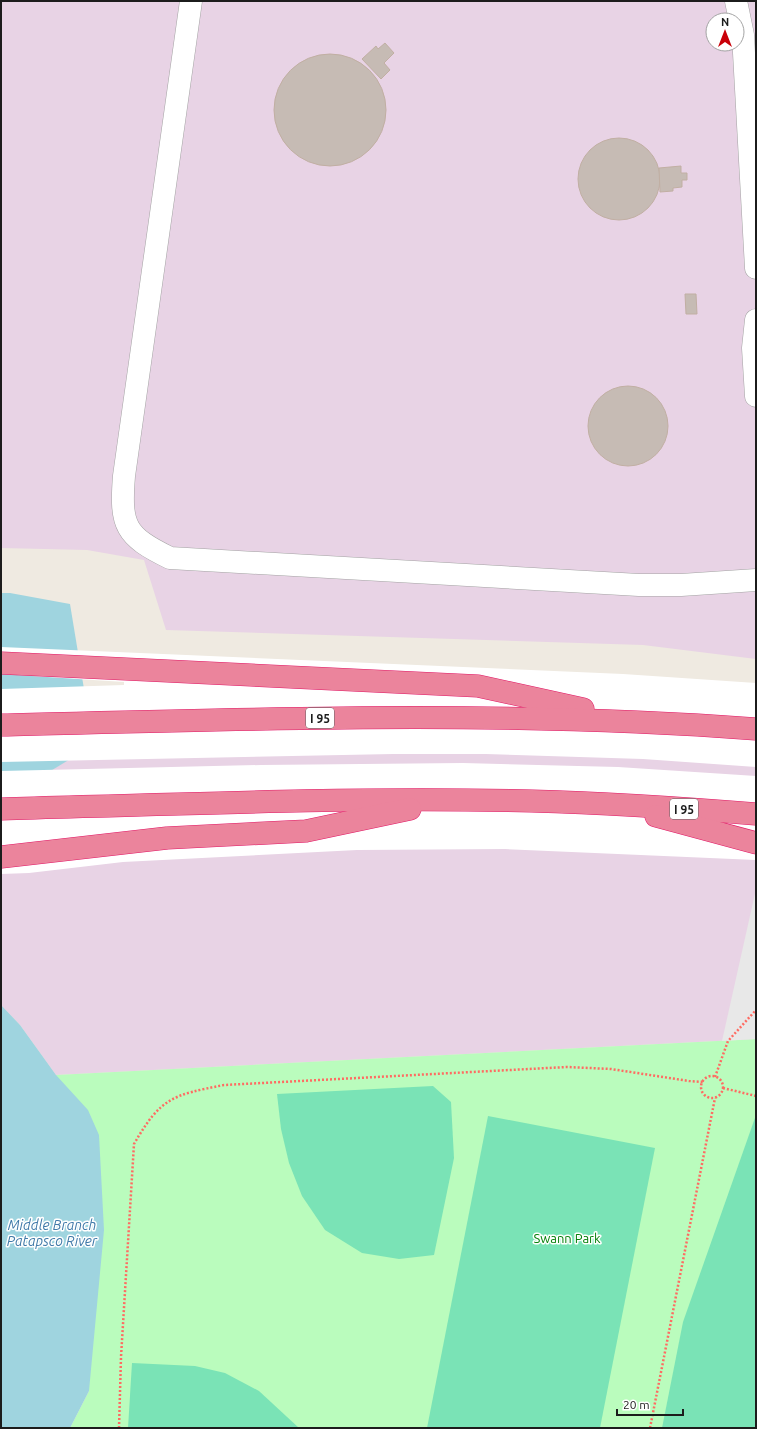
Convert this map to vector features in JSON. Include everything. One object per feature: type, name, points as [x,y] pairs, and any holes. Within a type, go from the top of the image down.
[{"type":"highway","points":[[1,663],[478,686],[639,722]]},
{"type":"highway","name":"I 95","points":[[1,725],[381,716],[462,716],[639,722],[756,729]]},
{"type":"highway","points":[[1,857],[167,838],[306,832],[454,800]]},
{"type":"highway","name":"I 95","points":[[1,809],[218,803],[454,800],[612,805],[756,814]]},
{"type":"highway","points":[[612,805],[756,843]]},
{"type":"lane","points":[[191,1],[124,476],[122,501],[124,520],[131,533],[146,546],[170,558],[639,584],[681,585],[756,580]]},
{"type":"lane","points":[[736,1],[750,42],[756,268]]},
{"type":"lane","points":[[756,320],[753,348],[756,396]]},
{"type":"path","points":[[716,1077],[728,1041],[756,1010]]},
{"type":"path","points":[[119,1428],[122,1341],[134,1144],[146,1122],[160,1107],[176,1096],[224,1085],[567,1067],[611,1069],[703,1082]]},
{"type":"path","points":[[716,1077],[722,1082],[723,1088],[721,1094],[715,1098],[705,1096],[702,1086],[703,1082],[707,1078],[716,1077]]},
{"type":"path","points":[[723,1088],[756,1096]]},
{"type":"path","points":[[650,1428],[715,1098]]},
{"type":"shaded area","points":[[1,1],[756,1],[756,659],[643,645],[166,630],[144,560],[87,550],[1,548]]},
{"type":"shaded area","points":[[756,693],[756,1039],[56,1075],[20,1025],[1,1005],[1,801],[71,758]]},
{"type":"shaded area","points":[[756,889],[756,1039],[722,1041]]},
{"type":"green space","name":"Swann Park","points":[[756,1039],[756,1428],[70,1428],[89,1391],[56,1075]]},
{"type":"green space","points":[[433,1086],[451,1102],[454,1158],[434,1255],[399,1259],[362,1253],[325,1230],[302,1196],[289,1163],[281,1129],[277,1094]]},
{"type":"green space","points":[[756,1115],[756,1428],[662,1428],[683,1322]]},
{"type":"green space","points":[[488,1116],[655,1148],[600,1428],[427,1428]]},
{"type":"green space","points":[[132,1363],[195,1366],[225,1373],[259,1391],[299,1428],[128,1428]]},
{"type":"water","points":[[1,593],[10,593],[70,604],[85,695],[72,758],[1,801]]},
{"type":"water","name":"Middle Branch Patapsco River","points":[[1,1005],[20,1025],[56,1075],[88,1110],[99,1135],[104,1230],[89,1391],[70,1428],[1,1428]]},
{"type":"pier","points":[[1,647],[623,674],[756,683],[756,767],[643,759],[486,754],[393,754],[1,762],[1,689],[124,685],[124,682],[1,674]]},
{"type":"pier","points":[[463,763],[618,767],[756,776],[756,860],[505,849],[357,850],[123,862],[29,873],[1,874],[1,771],[261,765]]},
{"type":"building","points":[[385,43],[394,53],[384,63],[390,70],[381,79],[362,59],[376,46],[378,49]]},
{"type":"building","points":[[330,54],[351,58],[370,70],[382,89],[386,110],[382,131],[370,150],[351,162],[330,166],[309,162],[290,150],[278,131],[274,110],[278,89],[290,70],[309,58]]},
{"type":"building","points":[[619,138],[635,142],[648,150],[656,163],[660,179],[656,195],[648,208],[635,216],[619,220],[603,216],[590,208],[582,195],[578,179],[582,163],[590,150],[603,142]]},
{"type":"building","points":[[681,166],[681,173],[687,173],[687,180],[682,180],[682,187],[673,188],[673,191],[660,192],[659,168]]},
{"type":"building","points":[[685,294],[696,294],[697,314],[686,314]]},
{"type":"building","points":[[628,386],[643,389],[656,398],[665,411],[668,426],[665,441],[656,454],[643,463],[628,466],[613,463],[600,454],[591,441],[588,426],[591,411],[600,398],[613,389]]}]
